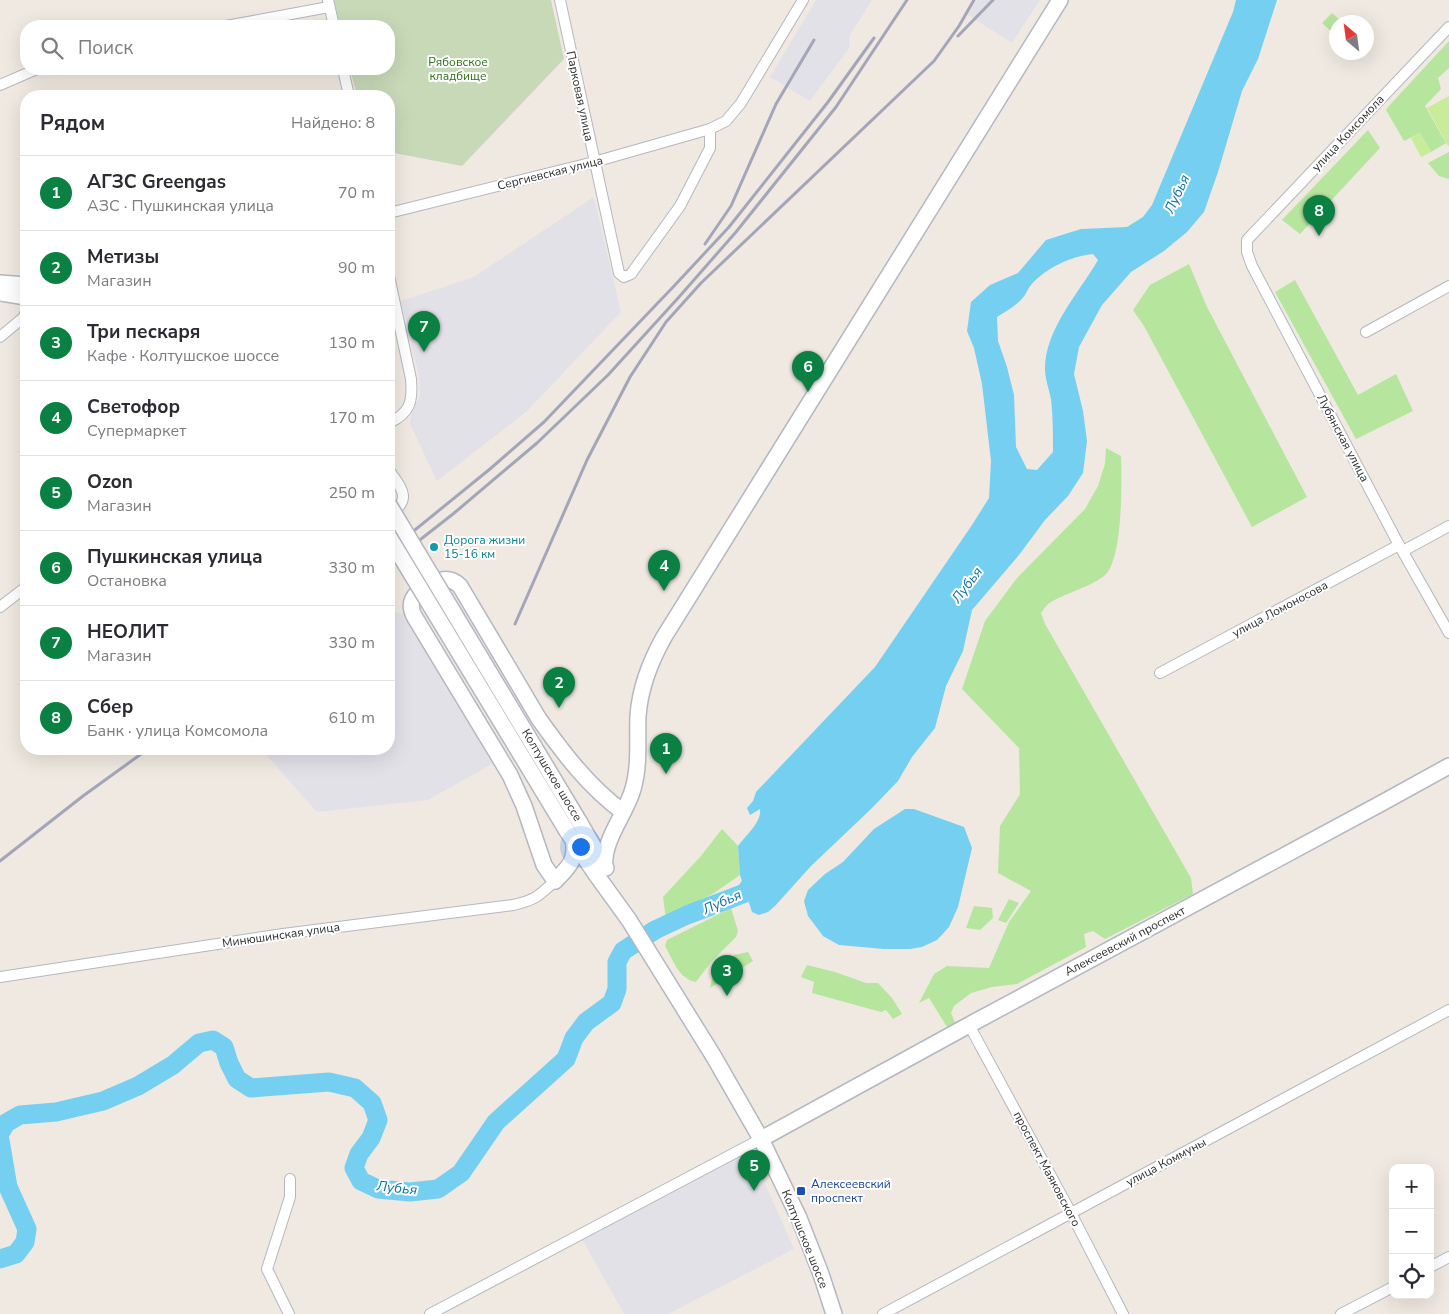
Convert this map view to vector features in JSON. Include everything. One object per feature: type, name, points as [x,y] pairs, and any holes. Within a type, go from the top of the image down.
[{"type":"street","name":"Парковая улица","points":[[560,0],[619,273],[624,277],[630,274],[680,206],[710,148],[710,129]]},
{"type":"street","name":"Сергиевская улица","points":[[395,212],[594,162],[710,129],[726,121],[741,103],[802,0]]},
{"type":"street","points":[[600,870],[607,848],[630,800],[636,780],[638,716],[641,693],[646,674],[664,637],[1060,0]]},
{"type":"street","points":[[254,20],[328,4],[332,20]]},
{"type":"street","name":"улица Комсомола","points":[[1247,240],[1449,27]]},
{"type":"street","points":[[0,85],[23,75]]},
{"type":"street","points":[[344,75],[348,90]]},
{"type":"street","name":"Лубянская улица","points":[[1247,240],[1246,252],[1252,266],[1401,548],[1449,633]]},
{"type":"street","points":[[0,283],[17,293]]},
{"type":"street","points":[[1366,332],[1449,286]]},
{"type":"street","points":[[395,304],[411,379],[412,394],[408,409],[395,420]]},
{"type":"street","points":[[0,337],[20,321]]},
{"type":"street","points":[[395,480],[403,493],[404,500],[402,505],[395,510]]},
{"type":"street","name":"Колтушское шоссе","points":[[395,516],[574,831]]},
{"type":"street","name":"улица Ломоносова","points":[[1160,673],[1401,548],[1449,526]]},
{"type":"street","name":"Колтушское шоссе","points":[[395,548],[600,870],[761,1139],[799,1218],[834,1314]]},
{"type":"street","points":[[555,881],[544,865],[524,806],[510,776],[411,610],[412,599],[416,594],[437,580],[455,581],[460,586],[553,738],[572,764],[586,779],[624,812]]},
{"type":"street","points":[[0,607],[20,592]]},
{"type":"street","name":"Алексеевский проспект","points":[[430,1314],[761,1139],[1449,766]]},
{"type":"street","points":[[574,831],[590,830],[598,833],[607,830],[615,824],[624,812]]},
{"type":"street","name":"Минюшинская улица","points":[[0,977],[283,934],[513,906],[535,898],[566,870],[573,859],[575,849],[574,831]]},
{"type":"street","name":"Минюшинская улица","points":[[555,881],[579,869],[600,870]]},
{"type":"street","name":"улица Коммуны","points":[[883,1314],[1449,1010]]},
{"type":"street","name":"проспект Маяковского","points":[[969,1025],[1071,1213],[1123,1314]]},
{"type":"street","points":[[289,1314],[265,1265],[290,1197],[290,1179]]},
{"type":"street","points":[[1434,1265],[1449,1257]]},
{"type":"street","points":[[1342,1314],[1389,1289]]},
{"type":"shaded area","points":[[816,0],[872,0],[850,35],[849,48],[810,101],[770,77]]},
{"type":"shaded area","points":[[977,0],[1040,0],[1012,43],[968,15]]},
{"type":"shaded area","points":[[594,197],[621,312],[526,412],[437,481],[410,424],[411,415],[420,396],[419,376],[401,301],[474,277]]},
{"type":"shaded area","points":[[395,611],[402,614],[492,764],[428,800],[317,812],[266,755],[395,755]]},
{"type":"shaded area","points":[[751,1152],[794,1249],[668,1314],[624,1314],[582,1239],[704,1173]]},
{"type":"green space","name":"Рябовское кладбище","points":[[334,0],[551,0],[564,59],[462,166],[395,153],[395,90],[355,90],[352,75],[395,75],[395,20],[339,20]]},
{"type":"green space","points":[[1329,16],[1329,29],[1322,23]]},
{"type":"green space","points":[[1449,41],[1449,68],[1438,78],[1441,89],[1425,106],[1446,143],[1431,152],[1420,133],[1404,141],[1386,110]]},
{"type":"green space","points":[[1449,96],[1449,146],[1448,146],[1427,108]]},
{"type":"green space","points":[[1368,130],[1380,148],[1300,234],[1282,220]]},
{"type":"green space","points":[[1420,132],[1431,152],[1421,157],[1411,138]]},
{"type":"green space","points":[[1449,152],[1449,179],[1439,176],[1428,163]]},
{"type":"green space","points":[[1189,264],[1207,307],[1307,497],[1252,527],[1144,326],[1133,310],[1150,285]]},
{"type":"green space","points":[[1295,280],[1358,395],[1396,374],[1413,411],[1356,439],[1275,292]]},
{"type":"green space","points":[[1106,448],[1121,456],[1120,520],[1115,555],[1110,568],[1098,580],[1050,603],[1041,613],[1045,624],[1191,878],[1193,894],[1105,939],[1093,931],[1084,934],[1086,947],[1017,984],[992,987],[971,993],[954,1006],[951,1013],[956,1025],[949,1030],[929,998],[919,1003],[934,974],[947,966],[989,968],[1009,922],[1031,891],[998,873],[1000,826],[1020,794],[1019,748],[962,689],[985,621],[1017,578],[1085,509],[1098,486],[1105,464]]},
{"type":"green space","points":[[722,829],[738,846],[740,875],[714,893],[666,919],[663,897],[701,856]]},
{"type":"green space","points":[[1009,899],[1019,903],[1006,923],[998,920]]},
{"type":"green space","points":[[974,906],[992,908],[993,918],[980,930],[966,928]]},
{"type":"green space","points":[[731,908],[738,931],[736,937],[711,962],[696,982],[685,977],[674,963],[665,946],[667,940]]},
{"type":"green space","points":[[748,952],[753,961],[710,988],[713,975],[734,955]]},
{"type":"green space","points":[[807,965],[866,983],[878,983],[892,998],[902,1014],[893,1019],[886,1010],[881,1012],[812,993],[814,982],[801,977]]},
{"type":"water","points":[[1236,0],[1277,0],[1258,59],[1242,91],[1204,212],[1187,232],[1164,251],[1131,272],[1102,305],[1079,347],[1074,374],[1083,411],[1087,441],[1083,473],[1068,496],[1045,520],[1019,555],[972,610],[963,651],[946,686],[935,728],[912,757],[898,781],[811,866],[775,906],[768,912],[759,915],[752,912],[740,875],[738,846],[752,829],[760,814],[760,809],[750,815],[747,808],[753,801],[756,792],[875,667],[989,498],[991,461],[982,384],[974,348],[967,331],[971,302],[990,285],[1018,273],[1046,240],[1081,229],[1127,227],[1143,217],[1152,205],[1233,12]],"holes":[[[1093,254],[1098,260],[1064,312],[1046,354],[1045,369],[1052,406],[1053,452],[1037,470],[1027,469],[1016,447],[1014,395],[998,341],[997,317],[1019,302],[1029,287],[1051,268],[1085,255]]]},
{"type":"water","points":[[905,809],[914,809],[964,827],[972,848],[958,907],[949,927],[937,940],[922,947],[910,949],[839,945],[823,936],[808,916],[804,901],[808,890],[825,874],[843,862],[874,829]]},
{"type":"waterway","name":"Лубья","points":[[0,1133],[6,1123],[20,1115],[56,1112],[103,1101],[138,1086],[173,1065],[199,1043],[213,1040],[224,1047],[237,1079],[251,1088],[329,1082],[355,1088],[372,1103],[378,1120],[371,1138],[359,1154],[354,1168],[361,1181],[378,1189],[410,1192],[438,1189],[461,1173],[496,1122],[566,1059],[574,1038],[586,1022],[612,1003],[617,989],[617,962],[623,951],[655,930],[687,915],[745,893],[759,873]]},
{"type":"waterway","name":"Лубья","points":[[0,1140],[8,1187],[27,1229],[25,1242],[16,1254],[0,1259]]},
{"type":"railway","points":[[395,559],[453,514],[537,443],[608,375],[736,232],[836,107],[907,0]]},
{"type":"railway","points":[[515,624],[587,460],[630,377],[666,322],[701,283],[934,61],[959,26],[974,0]]},
{"type":"railway","points":[[958,36],[993,0]]},
{"type":"railway","points":[[395,546],[490,469],[544,422],[675,285],[729,227],[828,102],[874,38]]},
{"type":"railway","points":[[705,244],[731,206],[776,104],[814,40]]},
{"type":"railway","points":[[0,861],[83,796],[140,755]]},
{"type":"place","name":"Сбер","points":[[1319,236]]},
{"type":"place","name":"НЕОЛИТ","points":[[424,352]]},
{"type":"place","name":"Пушкинская улица","points":[[808,392]]},
{"type":"place","name":"Дорога жизни 15-16 км","points":[[434,547]]},
{"type":"place","name":"Светофор","points":[[664,591]]},
{"type":"place","name":"Метизы","points":[[559,708]]},
{"type":"place","name":"АГЗС Greengas","points":[[666,774]]},
{"type":"place","name":"Три пескаря","points":[[727,996]]},
{"type":"place","name":"Ozon","points":[[754,1191]]},
{"type":"place","name":"Алексеевский проспект","points":[[801,1191]]}]
